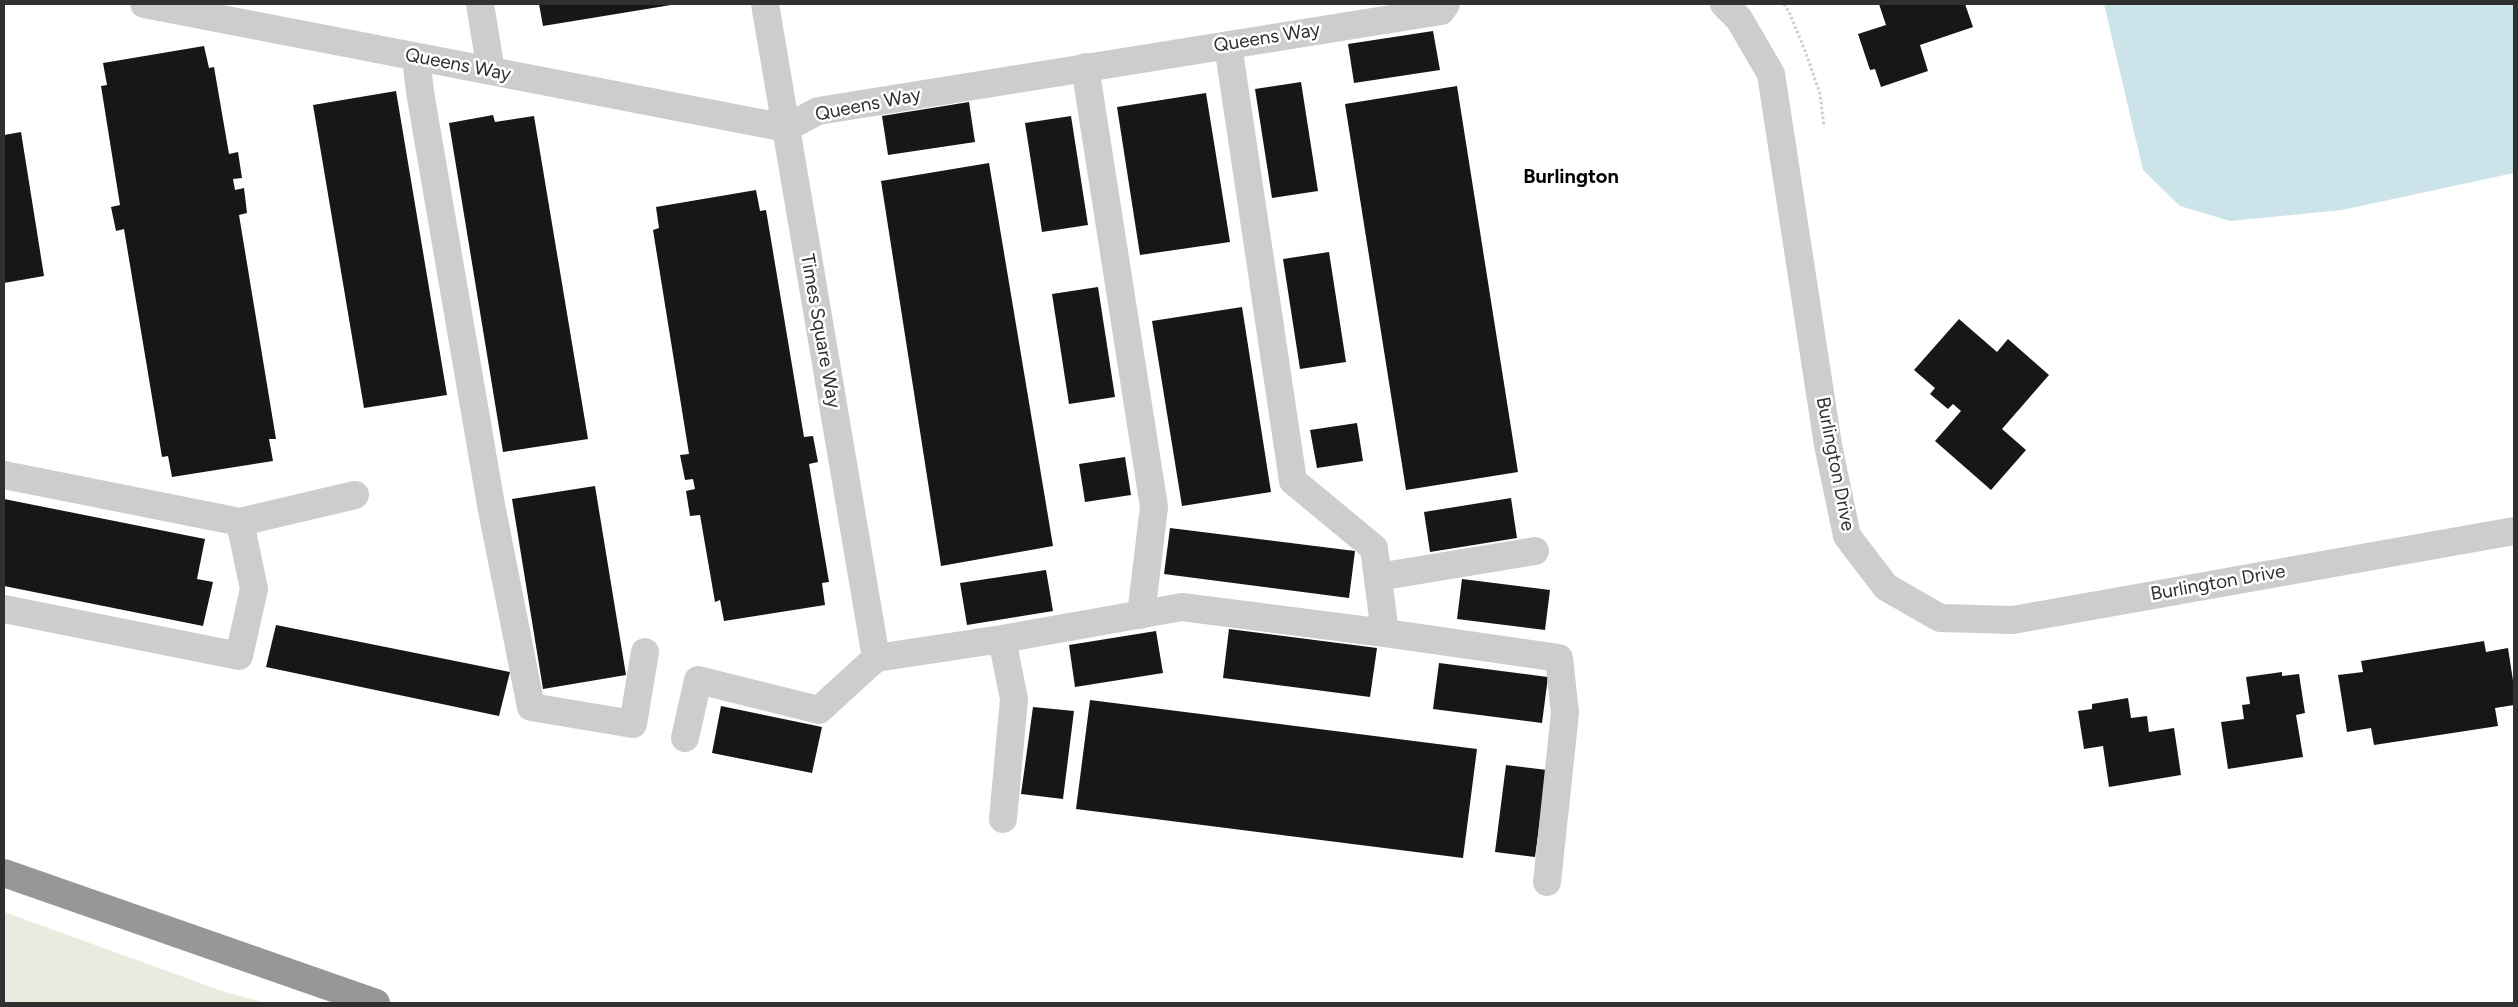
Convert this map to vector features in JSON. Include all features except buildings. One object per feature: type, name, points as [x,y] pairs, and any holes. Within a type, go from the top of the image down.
[{"type":"highway","points":[[4,873],[376,1003]]},
{"type":"street","name":"Queens Way","points":[[144,4],[786,128],[818,110],[1441,11],[1446,4]]},
{"type":"street","points":[[480,4],[491,71]]},
{"type":"street","name":"Times Square Way","points":[[765,4],[876,658]]},
{"type":"street","name":"Burlington Drive","points":[[1724,4],[1739,19],[1771,74],[1828,445],[1846,536],[1886,588],[1940,618],[2013,620],[2514,531]]},
{"type":"street","points":[[1228,45],[1293,481],[1374,548],[1385,633]]},
{"type":"street","points":[[416,56],[422,102],[488,485],[531,707],[633,724],[645,652]]},
{"type":"street","points":[[1085,67],[1154,508],[1141,615]]},
{"type":"street","points":[[4,475],[240,522],[355,495]]},
{"type":"street","points":[[4,609],[239,656],[254,589],[240,522]]},
{"type":"street","points":[[1378,577],[1536,551]]},
{"type":"street","points":[[685,738],[698,680],[819,710],[876,658],[1002,639],[1182,607],[1559,658],[1565,713],[1547,882]]},
{"type":"street","points":[[1002,639],[1014,699],[1003,819]]},
{"type":"path","points":[[1784,4],[1806,52],[1820,94],[1824,127]]},
{"type":"shaded area","points":[[4,912],[225,992],[266,1003],[4,1003]]},
{"type":"water","points":[[2104,4],[2514,4],[2514,173],[2342,210],[2230,221],[2180,206],[2143,170]]},
{"type":"district","name":"Burlington","points":[[1571,177]]}]
